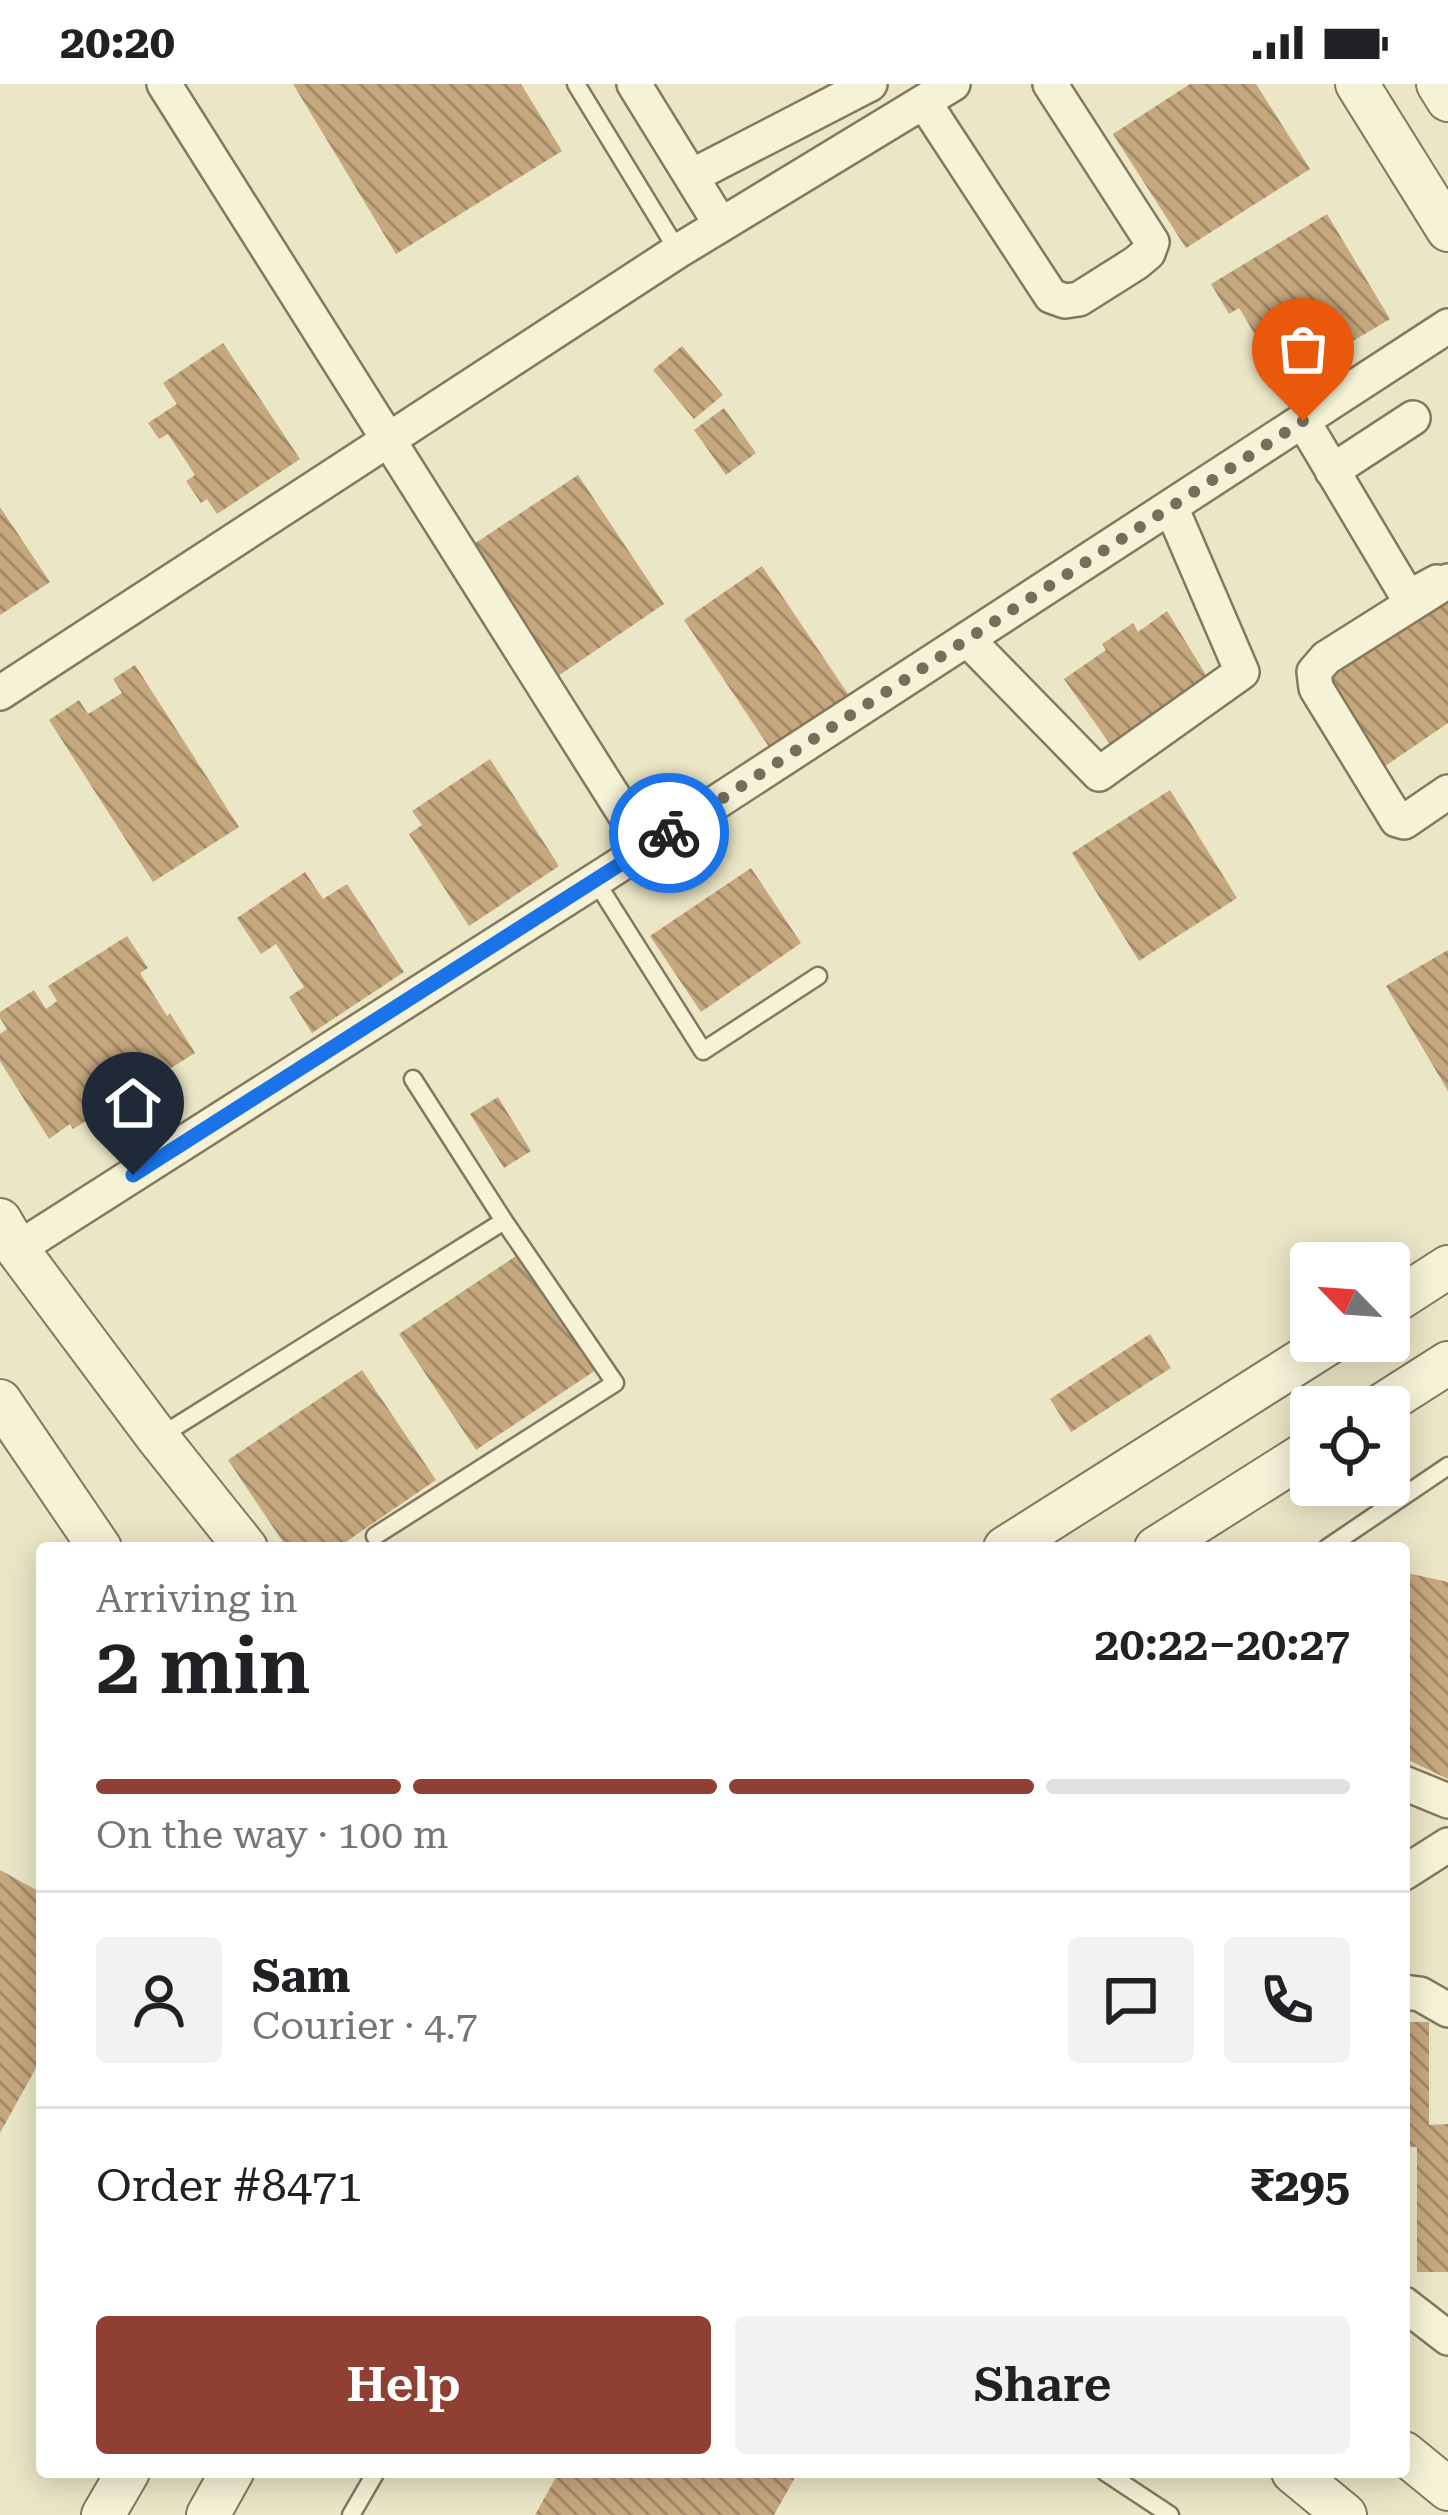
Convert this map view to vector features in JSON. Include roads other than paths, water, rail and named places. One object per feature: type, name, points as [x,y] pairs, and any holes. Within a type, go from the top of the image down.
[{"type":"street","points":[[164,84],[646,848]]},
{"type":"street","points":[[634,84],[721,225]]},
{"type":"street","points":[[692,176],[870,84]]},
{"type":"street","points":[[0,693],[678,251],[953,84]]},
{"type":"street","points":[[923,102],[1051,296],[1065,302],[1079,299],[1136,263],[1152,242],[1050,84]]},
{"type":"street","points":[[1357,84],[1448,230]]},
{"type":"street","points":[[1438,84],[1448,100]]},
{"type":"street","points":[[241,1542],[158,1438],[9,1234],[646,848],[1448,326]]},
{"type":"street","points":[[1332,471],[1413,418]]},
{"type":"street","points":[[1303,421],[1403,589],[1415,594],[1448,578]]},
{"type":"street","points":[[968,639],[1099,774],[1242,672],[1171,506]]},
{"type":"street","points":[[1448,578],[1326,658],[1314,672],[1316,688],[1397,820],[1404,822],[1448,792]]},
{"type":"street","points":[[1410,1291],[1448,1267]]},
{"type":"street","points":[[1014,1542],[1299,1362]]},
{"type":"street","points":[[1410,1387],[1448,1363]]},
{"type":"street","points":[[0,1401],[96,1542]]},
{"type":"street","points":[[1165,1542],[1290,1463]]},
{"type":"street","points":[[1410,1785],[1448,1801]]},
{"type":"street","points":[[1410,1870],[1448,1845]]},
{"type":"street","points":[[1410,2309],[1448,2338]]},
{"type":"street","points":[[1410,2458],[1448,2488]]},
{"type":"street","points":[[103,2515],[125,2478]]},
{"type":"street","points":[[208,2515],[229,2478]]},
{"type":"street","points":[[1300,2478],[1345,2515]]},
{"type":"lane","points":[[576,84],[678,251]]},
{"type":"lane","points":[[594,879],[703,1051],[818,976]]},
{"type":"lane","points":[[375,1536],[615,1383],[413,1079]]},
{"type":"lane","points":[[158,1438],[504,1221]]},
{"type":"lane","points":[[1336,1542],[1448,1466]]},
{"type":"lane","points":[[352,2515],[373,2478]]},
{"type":"lane","points":[[1115,2478],[1171,2515]]}]
